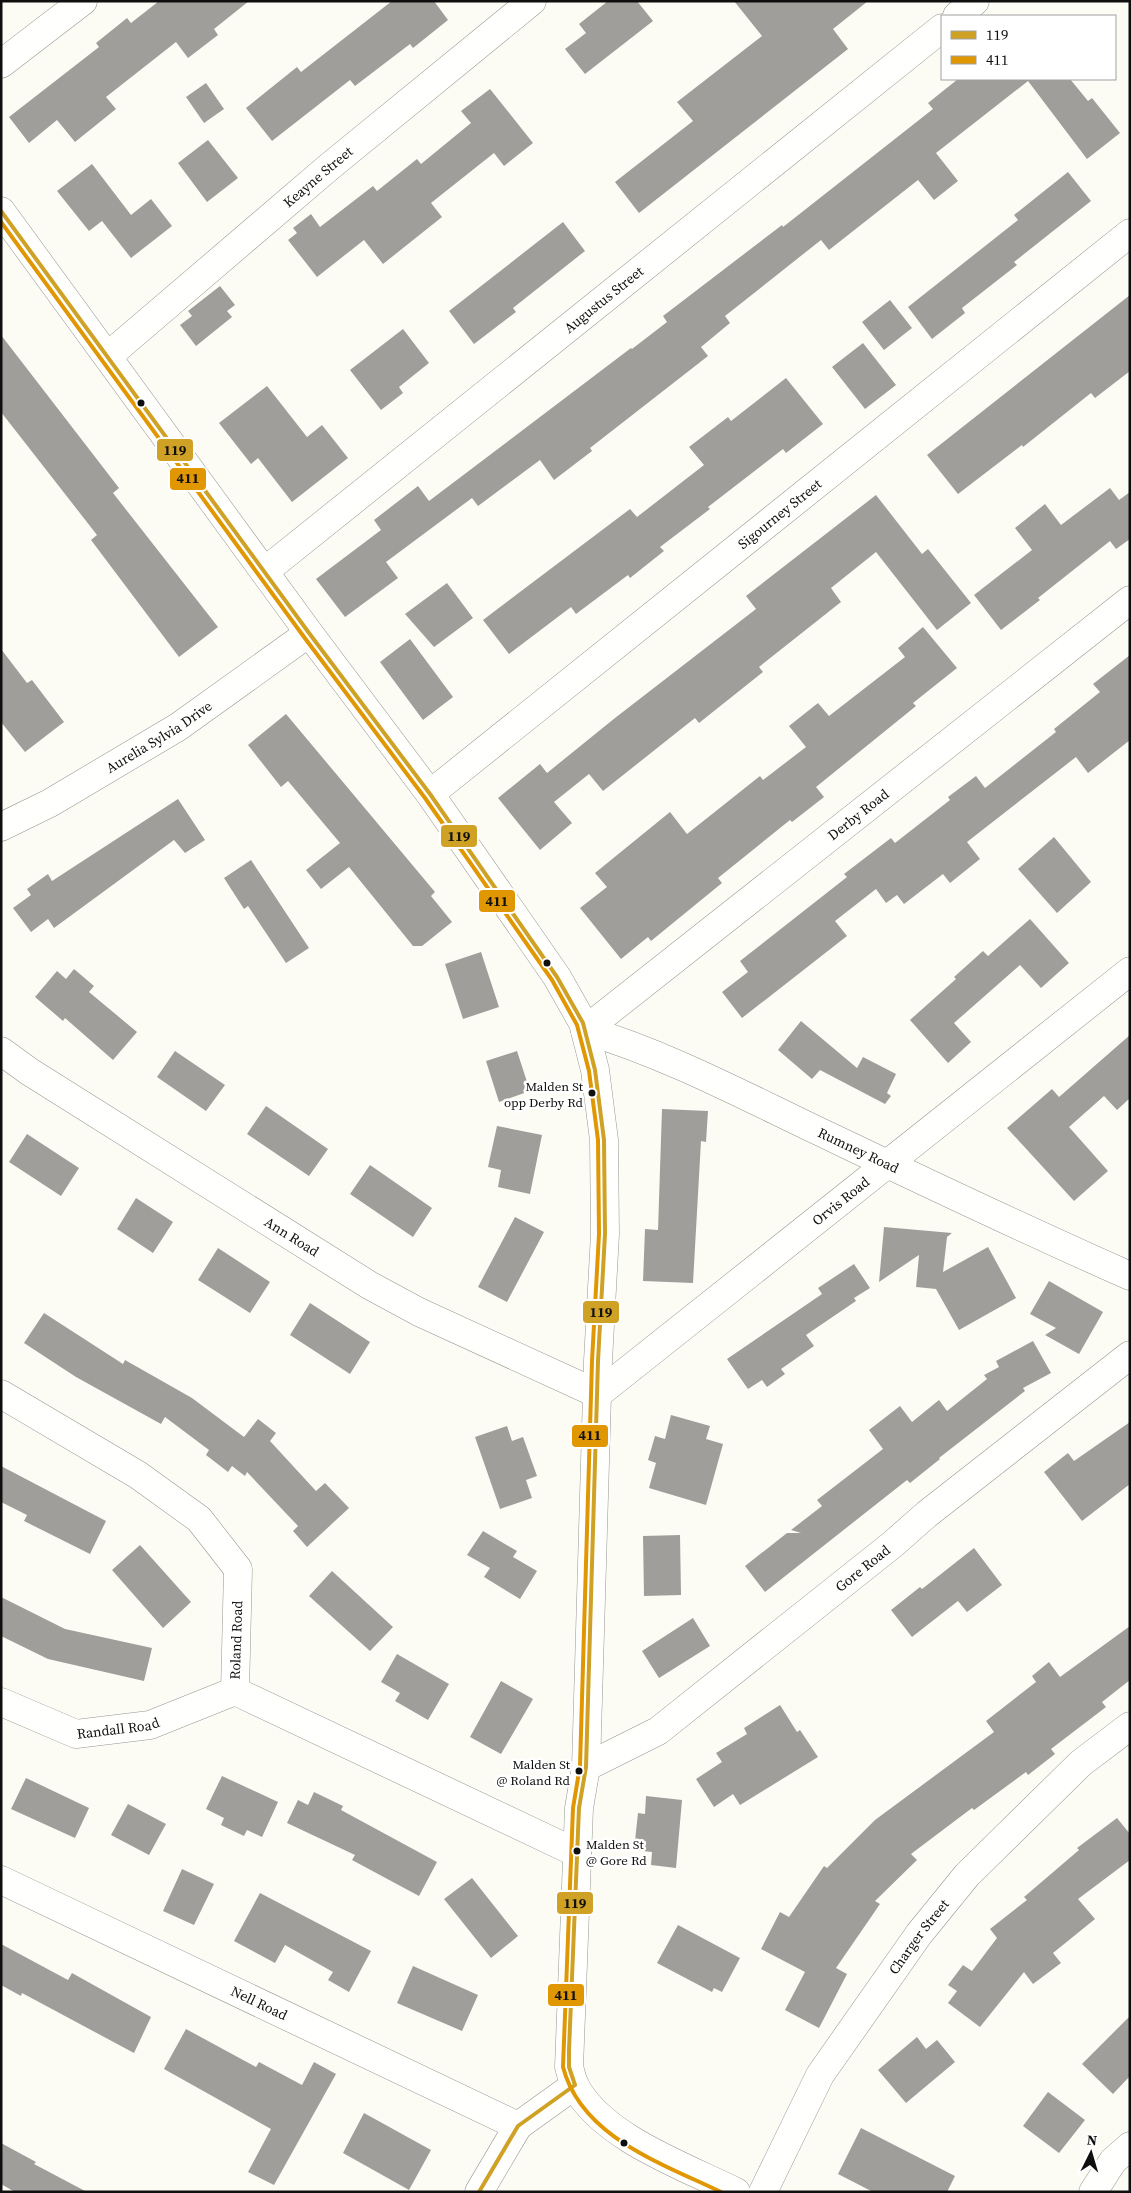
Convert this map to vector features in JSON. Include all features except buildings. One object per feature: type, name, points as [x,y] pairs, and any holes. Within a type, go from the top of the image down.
[{"type":"street","points":[[1,64],[83,1]]},
{"type":"street","name":"Keayne Street","points":[[108,356],[329,167],[532,1]]},
{"type":"street","points":[[958,15],[975,1]]},
{"type":"street","name":"Augustus Street","points":[[265,571],[941,29]]},
{"type":"street","points":[[1,211],[309,633],[430,794],[558,976],[585,1030],[595,1070],[604,1140],[605,1234],[591,1538],[586,1767],[579,1808],[576,1853],[569,2067],[575,2085],[599,2116],[646,2147],[736,2192]]},
{"type":"street","name":"Sigourney Street","points":[[430,794],[1130,234]]},
{"type":"street","name":"Derby Road","points":[[585,1030],[1130,600]]},
{"type":"street","name":"Aurelia Sylvia Drive","points":[[1,827],[50,803],[178,727],[309,633]]},
{"type":"street","name":"Orvis Road","points":[[598,1394],[1130,971]]},
{"type":"street","name":"Rumney Road","points":[[585,1030],[629,1043],[694,1072],[1007,1221],[1130,1276]]},
{"type":"street","name":"Ann Road","points":[[1,1051],[30,1072],[369,1286],[419,1312],[598,1394]]},
{"type":"street","name":"Gore Road","points":[[586,1767],[658,1731],[893,1544],[949,1496],[1130,1355]]},
{"type":"street","name":"Roland Road","points":[[1,1394],[138,1475],[199,1520],[238,1568],[235,1691],[576,1853]]},
{"type":"street","name":"Randall Road","points":[[1,1702],[76,1734],[150,1725],[235,1691]]},
{"type":"street","name":"Charger Street","points":[[763,2192],[820,2074],[919,1934],[967,1876],[1081,1764],[1130,1726]]},
{"type":"street","name":"Nell Road","points":[[1,1880],[518,2126]]},
{"type":"street","points":[[479,2192],[518,2126],[575,2085]]},
{"type":"street","points":[[1092,2192],[1113,2161],[1130,2146]]},
{"type":"transit line","name":"119","points":[[1,211],[309,633],[430,794],[557,977],[583,1023],[595,1070],[604,1140],[605,1234],[598,1361],[586,1767],[579,1808],[569,2050],[569,2067],[575,2085]]},
{"type":"transit line","name":"411","points":[[1,222],[304,637],[425,798],[552,980],[577,1025],[589,1071],[598,1140],[599,1234],[592,1361],[580,1766],[573,1808],[563,2067],[573,2091],[587,2112],[606,2130],[650,2159],[721,2192]]},
{"type":"transit line","name":"119","points":[[479,2192],[518,2126],[575,2085]]},
{"type":"place","name":"Malden St opp Derby Rd","points":[[592,1093]]},
{"type":"place","name":"Malden St @ Roland Rd","points":[[579,1771]]},
{"type":"place","name":"Malden St @ Gore Rd","points":[[577,1851]]}]
